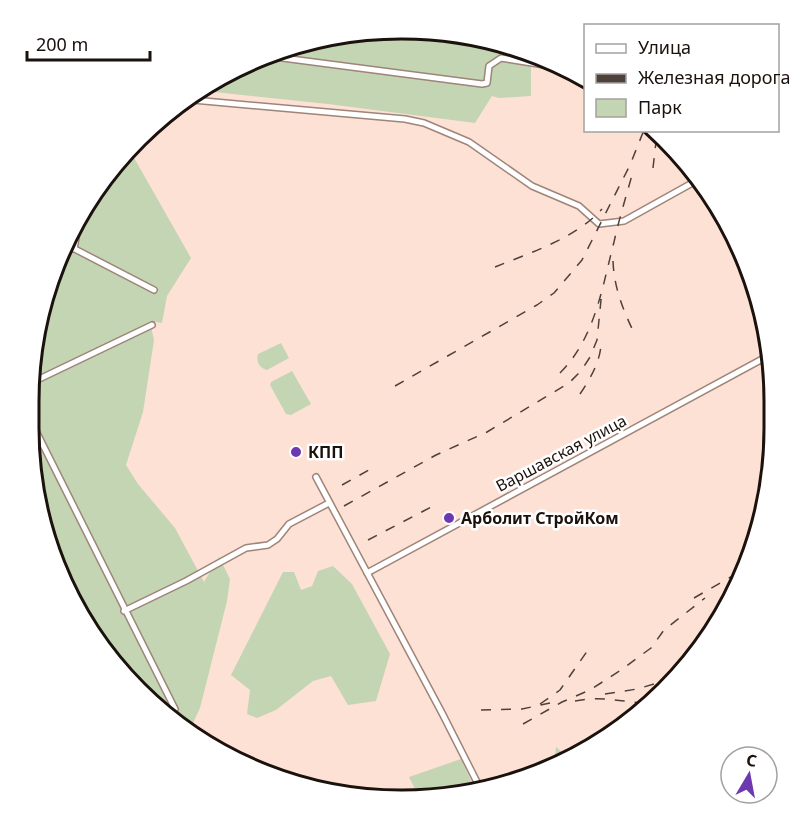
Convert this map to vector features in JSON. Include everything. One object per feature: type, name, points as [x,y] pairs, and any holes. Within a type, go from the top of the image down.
[{"type":"street","points":[[284,58],[482,84],[487,83],[489,66],[501,58],[525,61]]},
{"type":"street","points":[[199,100],[405,119],[424,123],[469,142],[532,186],[579,206],[599,224],[624,221],[691,184]]},
{"type":"street","points":[[73,249],[154,290]]},
{"type":"street","points":[[40,379],[152,324]]},
{"type":"street","name":"Варшавская улица","points":[[367,573],[761,360]]},
{"type":"street","points":[[39,438],[174,709]]},
{"type":"street","points":[[316,477],[477,782]]},
{"type":"street","points":[[124,611],[246,548],[268,545],[277,539],[289,524],[329,503]]},
{"type":"green space","points":[[402,39],[449,42],[495,51],[531,63],[531,96],[499,98],[492,96],[475,123],[214,92],[241,76],[285,58],[354,42]]},
{"type":"green space","points":[[134,157],[191,258],[167,296],[162,323],[155,322],[40,376],[51,308],[76,241],[100,200]]},
{"type":"green space","points":[[151,327],[154,340],[143,412],[126,465],[138,484],[175,528],[204,582],[219,557],[230,579],[227,601],[200,708],[192,723],[162,700],[129,667],[100,629],[76,588],[58,544],[46,498],[40,451],[40,381]]},
{"type":"green space","points":[[281,343],[289,358],[267,370],[262,368],[258,362],[258,354]]},
{"type":"green space","points":[[292,371],[311,404],[291,415],[286,414],[270,385],[271,382]]},
{"type":"green space","points":[[333,566],[352,584],[390,654],[376,701],[348,705],[331,676],[313,681],[276,710],[257,718],[247,714],[250,690],[231,675],[283,572],[294,572],[301,590],[312,586],[318,571]]},
{"type":"green space","points":[[556,747],[563,753],[555,756]]},
{"type":"green space","points":[[461,759],[472,783],[415,789],[409,777]]},
{"type":"railway","points":[[395,386],[554,293],[582,260],[630,165],[643,132]]},
{"type":"railway","points":[[653,168],[656,143]]},
{"type":"railway","points":[[560,373],[582,344],[596,312],[632,175]]},
{"type":"railway","points":[[495,267],[566,236],[580,228],[602,209]]},
{"type":"railway","points":[[613,261],[620,300],[636,337]]},
{"type":"railway","points":[[344,506],[436,455],[487,432],[569,383],[581,371],[597,340],[602,290]]},
{"type":"railway","points":[[580,394],[594,371],[601,346]]},
{"type":"railway","points":[[342,485],[376,466]]},
{"type":"railway","points":[[368,540],[435,505]]},
{"type":"railway","points":[[694,598],[732,576]]},
{"type":"railway","points":[[523,724],[562,702],[590,690],[621,670],[651,648],[664,630],[705,598]]},
{"type":"railway","points":[[540,704],[560,690],[588,650]]},
{"type":"railway","points":[[605,694],[659,682]]},
{"type":"railway","points":[[575,701],[601,699],[638,703]]},
{"type":"railway","points":[[481,710],[522,709],[550,703]]},
{"type":"place","name":"КПП","points":[[296,452]]},
{"type":"place","name":"Арболит СтройКом","points":[[449,518]]}]
